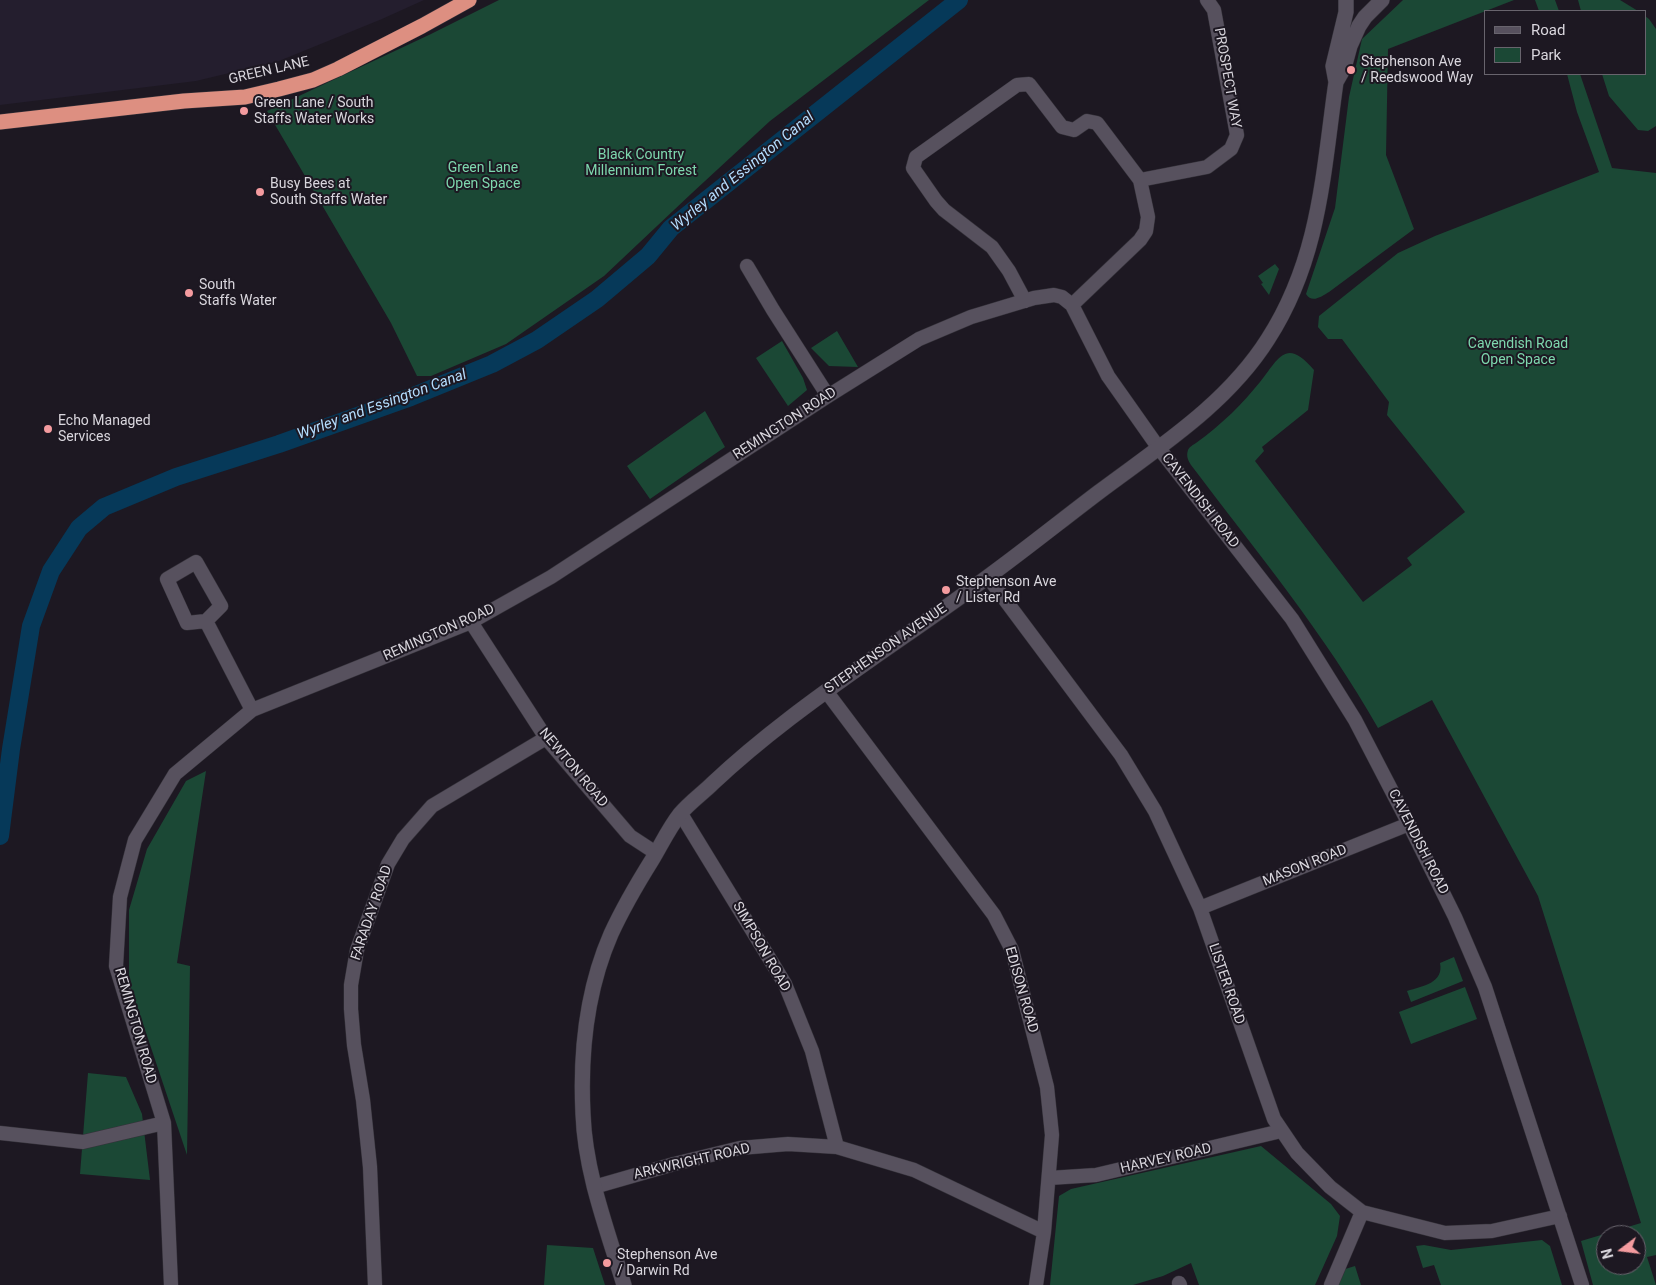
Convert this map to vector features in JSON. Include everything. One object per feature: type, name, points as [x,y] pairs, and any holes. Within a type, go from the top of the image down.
[{"type":"highway","name":"GREEN LANE","points":[[0,122],[184,101],[245,97],[279,89],[313,80],[338,69],[469,0]]},
{"type":"street","name":"PROSPECT WAY","points":[[1140,180],[1207,167],[1231,149],[1237,135],[1214,10],[1207,0]]},
{"type":"street","name":"STEPHENSON AVENUE","points":[[624,1285],[594,1187],[582,1114],[588,1014],[598,973],[610,936],[635,887],[681,814],[745,753],[826,691],[988,577],[1192,421],[1231,386],[1268,339],[1292,294],[1306,258],[1317,218],[1336,82],[1333,66],[1346,12],[1346,0]]},
{"type":"street","name":"STEPHENSON AVENUE","points":[[1336,82],[1344,68],[1350,46],[1359,26],[1382,0]]},
{"type":"street","points":[[1025,301],[1009,271],[992,248],[944,210],[913,168],[916,157],[1017,84],[1030,84],[1062,127],[1074,130],[1087,121],[1098,124],[1140,180],[1148,217],[1146,230],[1140,240],[1072,305],[1108,376],[1158,447]]},
{"type":"street","points":[[747,266],[828,396]]},
{"type":"street","name":"REMINGTON ROAD","points":[[171,1285],[164,1123],[116,966],[120,897],[135,840],[175,774],[252,710],[472,622],[551,578],[828,396],[919,339],[971,317],[1025,301],[1054,295],[1062,297],[1072,305]]},
{"type":"street","name":"CAVENDISH ROAD","points":[[1158,447],[1292,619],[1348,708],[1409,824],[1455,917],[1485,987],[1582,1285]]},
{"type":"street","name":"LISTER ROAD","points":[[988,577],[1121,755],[1155,811],[1200,908],[1274,1119],[1303,1160],[1330,1187],[1362,1212],[1445,1233],[1492,1231],[1560,1216]]},
{"type":"street","points":[[206,621],[252,710]]},
{"type":"street","name":"NEWTON ROAD","points":[[472,622],[546,738],[630,836],[656,852]]},
{"type":"street","name":"EDISON ROAD","points":[[826,691],[994,914],[1012,950],[1048,1087],[1052,1135],[1044,1232],[1036,1285]]},
{"type":"street","name":"FARADAY ROAD","points":[[375,1285],[370,1167],[351,1009],[351,985],[357,950],[388,864],[403,839],[432,806],[546,738]]},
{"type":"street","name":"SIMPSON ROAD","points":[[681,814],[785,984],[812,1052],[837,1148]]},
{"type":"street","name":"MASON ROAD","points":[[1200,908],[1409,824]]},
{"type":"street","points":[[0,1133],[83,1142],[164,1123]]},
{"type":"street","name":"HARVEY ROAD","points":[[1048,1178],[1096,1175],[1282,1131]]},
{"type":"street","name":"ARKWRIGHT ROAD","points":[[594,1187],[674,1164],[740,1148],[788,1144],[837,1148],[914,1170],[1044,1232]]},
{"type":"street","points":[[1331,1285],[1362,1212]]},
{"type":"shaded area","points":[[0,0],[424,0],[279,61],[196,81],[0,105]]},
{"type":"green space","name":"Green Lane Open Space","points":[[499,0],[929,0],[770,121],[604,276],[506,344],[431,376],[417,376],[391,323],[267,111]]},
{"type":"green space","points":[[1403,0],[1514,0],[1484,10],[1484,12],[1388,49],[1386,155],[1414,229],[1329,292],[1314,299],[1306,294],[1335,208],[1349,97],[1362,39]]},
{"type":"green space","points":[[1535,0],[1555,0],[1559,10],[1539,10]]},
{"type":"green space","points":[[1578,0],[1620,0],[1636,10],[1581,10]]},
{"type":"green space","points":[[1646,17],[1656,29],[1656,126],[1648,131],[1638,130],[1609,96],[1602,75],[1646,75]]},
{"type":"green space","name":"Cavendish Road Open Space","points":[[1567,75],[1580,75],[1612,168],[1656,173],[1656,1255],[1647,1257],[1656,1285],[1593,1285],[1581,1241],[1596,1236],[1596,1275],[1646,1275],[1646,1225],[1634,1225],[1641,1223],[1538,896],[1432,700],[1378,728],[1336,659],[1313,626],[1191,465],[1187,456],[1189,448],[1232,413],[1278,359],[1290,353],[1296,355],[1314,370],[1308,410],[1262,447],[1264,451],[1255,461],[1363,602],[1412,565],[1407,558],[1465,512],[1387,415],[1389,402],[1342,339],[1328,339],[1318,327],[1319,316],[1398,253],[1435,236],[1599,172],[1577,112]]},
{"type":"green space","points":[[1275,264],[1279,269],[1269,295],[1258,276]]},
{"type":"green space","points":[[837,331],[858,367],[829,366],[811,348]]},
{"type":"green space","points":[[782,341],[803,378],[807,390],[788,406],[756,358]]},
{"type":"green space","points":[[705,411],[725,447],[650,499],[627,466]]},
{"type":"green space","points":[[206,771],[177,963],[190,966],[187,1155],[129,982],[129,910],[147,849],[186,781]]},
{"type":"green space","points":[[1454,957],[1463,981],[1411,1002],[1407,991],[1431,983],[1439,975],[1440,963]]},
{"type":"green space","points":[[1465,987],[1477,1019],[1411,1044],[1399,1012]]},
{"type":"green space","points":[[88,1073],[126,1077],[142,1114],[150,1180],[80,1174]]},
{"type":"green space","points":[[1261,1146],[1331,1204],[1340,1216],[1337,1236],[1315,1285],[1199,1285],[1191,1263],[1163,1276],[1133,1285],[1050,1285],[1059,1196],[1071,1189]]},
{"type":"green space","points":[[1542,1240],[1550,1246],[1562,1285],[1441,1285],[1434,1265],[1423,1268],[1416,1246],[1424,1245],[1451,1250]]},
{"type":"green space","points":[[547,1245],[593,1248],[605,1285],[544,1285]]},
{"type":"green space","points":[[1355,1266],[1361,1285],[1335,1285],[1342,1270]]},
{"type":"waterway","name":"Wyrley and Essington Canal","points":[[0,836],[11,749],[31,626],[51,571],[79,528],[104,507],[176,477],[279,444],[411,397],[492,364],[537,340],[597,299],[648,256],[671,228],[959,0]]},
{"type":"place","name":"Stephenson Ave / Reedswood Way","points":[[1351,70]]},
{"type":"place","name":"Green Lane / South Staffs Water Works","points":[[244,111]]},
{"type":"place","name":"Busy Bees at South Staffs Water","points":[[260,192]]},
{"type":"place","name":"South Staffs Water","points":[[189,293]]},
{"type":"place","name":"Echo Managed Services","points":[[48,429]]},
{"type":"place","name":"Stephenson Ave / Lister Rd","points":[[946,590]]},
{"type":"place","name":"Stephenson Ave / Darwin Rd","points":[[607,1263]]},
{"type":"park label","name":"Black Country Millennium Forest","points":[[641,164]]}]
